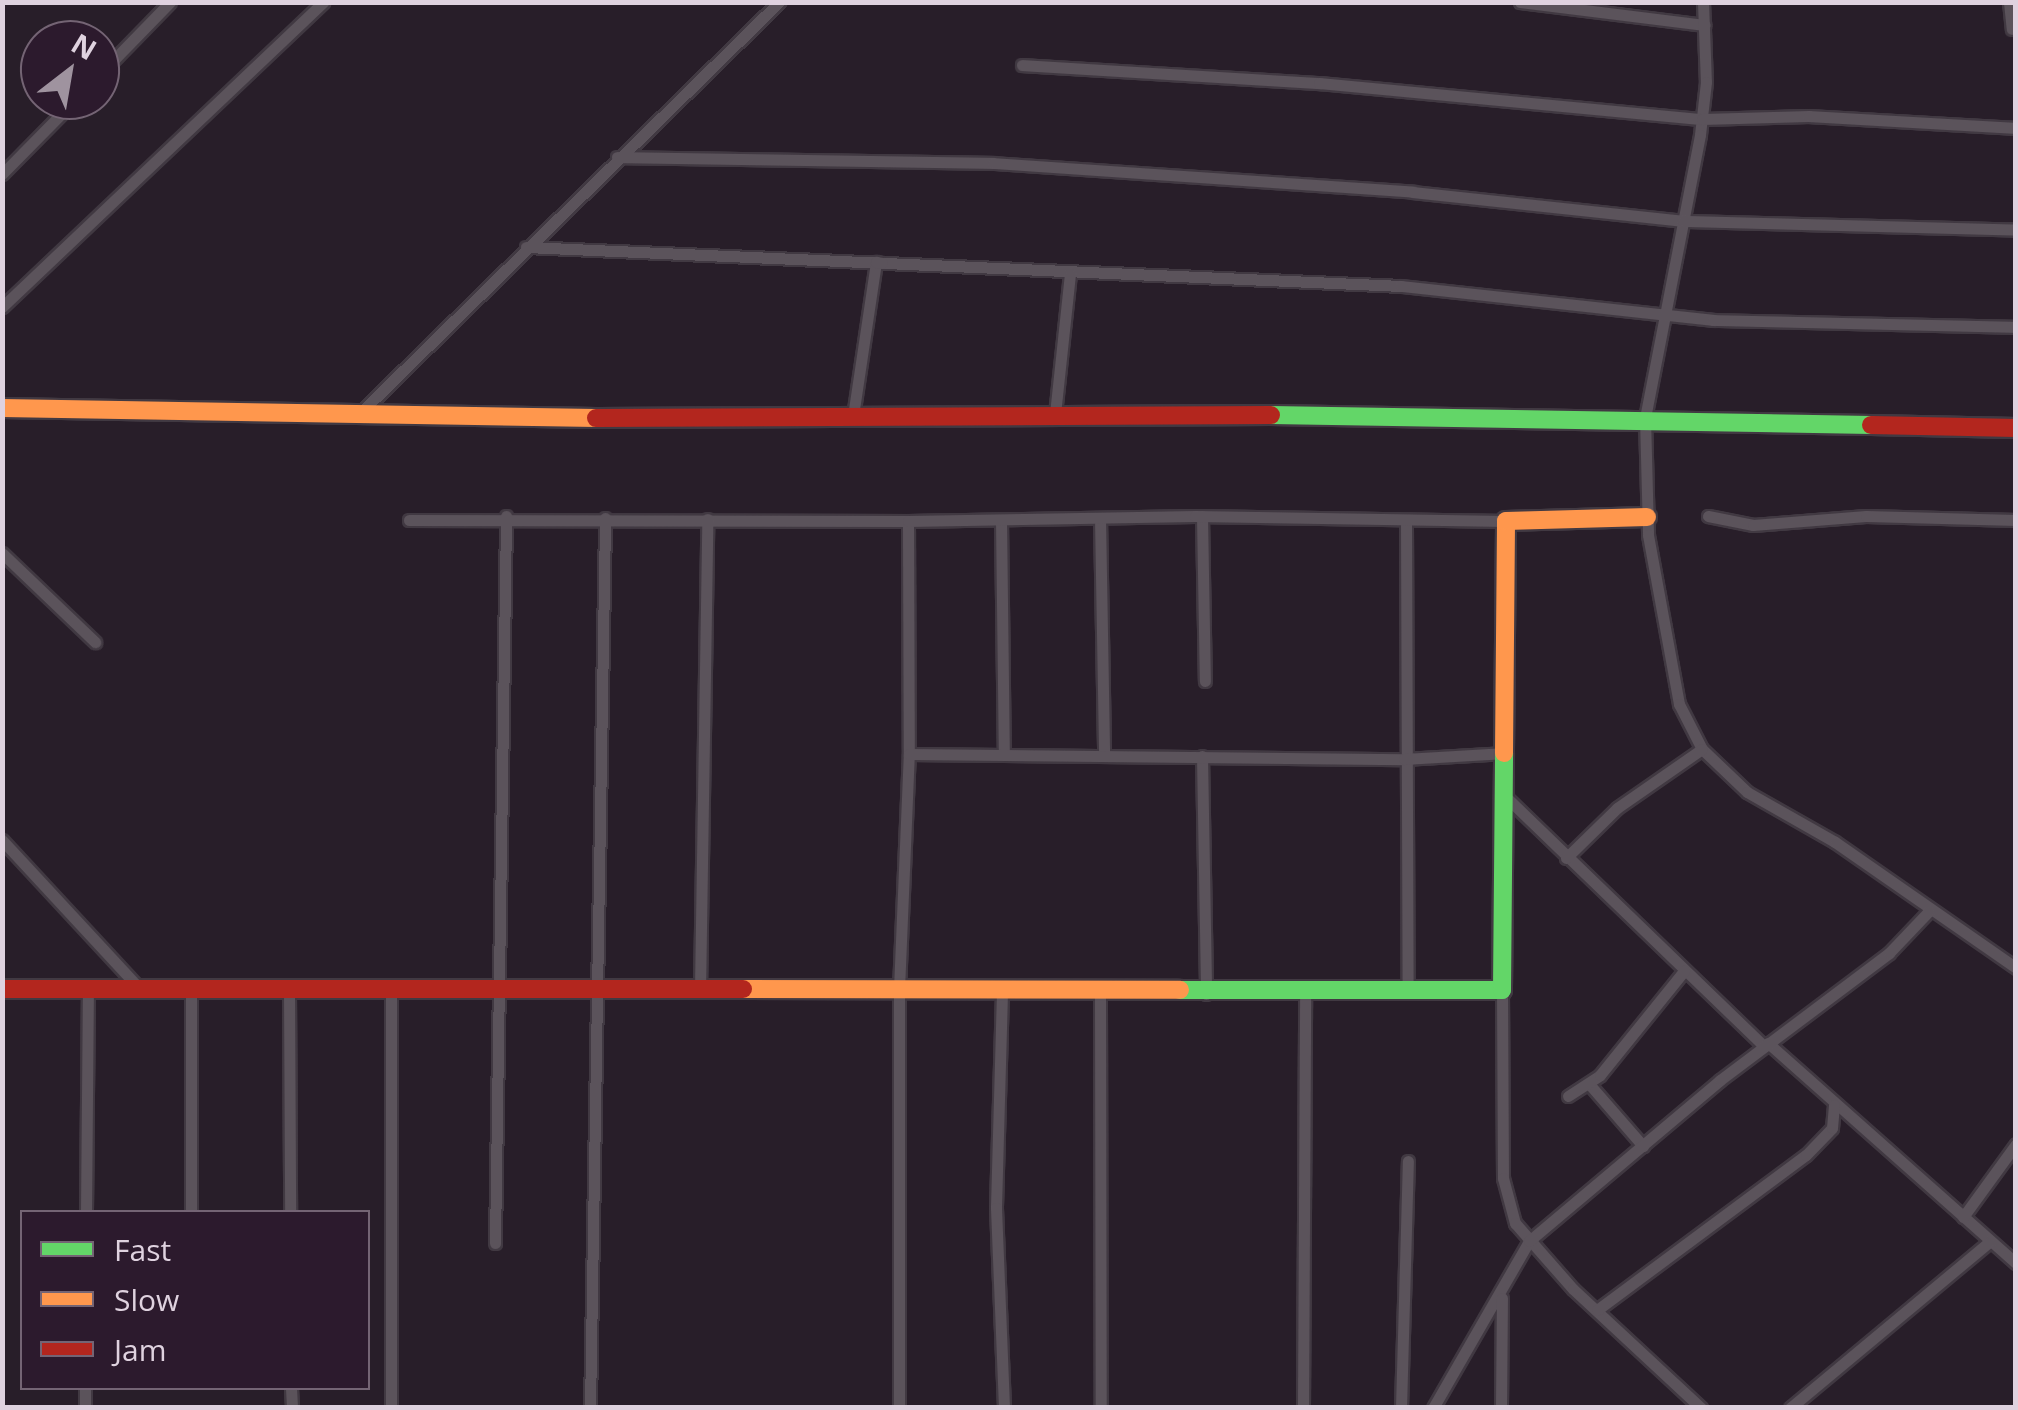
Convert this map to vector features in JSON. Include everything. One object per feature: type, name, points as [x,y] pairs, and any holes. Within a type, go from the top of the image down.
[{"type":"street","points":[[120,53],[170,2]]},
{"type":"street","points":[[2,307],[324,2]]},
{"type":"street","points":[[363,410],[779,2]]},
{"type":"street","points":[[1520,2],[1705,25]]},
{"type":"street","points":[[1702,2],[1702,119],[1645,418],[1646,517],[1680,704],[1702,749],[1747,792],[1835,842],[1928,912],[2016,968]]},
{"type":"street","points":[[2009,2],[2012,29]]},
{"type":"street","points":[[1022,65],[1319,83],[1702,119],[1809,116],[2016,128]]},
{"type":"street","points":[[2,174],[55,120]]},
{"type":"street","points":[[617,158],[993,163],[1412,192],[1683,221],[2016,230]]},
{"type":"street","points":[[526,247],[1401,286],[1662,316],[2016,326]]},
{"type":"street","points":[[876,262],[1256,282]]},
{"type":"street","points":[[853,416],[876,262]]},
{"type":"street","points":[[1055,414],[1070,274]]},
{"type":"street","points":[[2,408],[363,410],[748,420],[1055,414],[1645,418],[2016,428]]},
{"type":"street","points":[[409,520],[506,516],[908,522],[1202,516],[1506,521],[1646,517]]},
{"type":"street","points":[[495,1243],[506,516]]},
{"type":"street","points":[[1202,516],[1205,682]]},
{"type":"street","points":[[1708,516],[1753,525],[1866,516],[2016,520]]},
{"type":"street","points":[[590,1408],[605,518]]},
{"type":"street","points":[[1100,518],[1104,755]]},
{"type":"street","points":[[700,990],[707,519]]},
{"type":"street","points":[[1001,520],[1004,755]]},
{"type":"street","points":[[1406,520],[1404,759],[1408,992]]},
{"type":"street","points":[[1506,521],[1502,990],[1503,1178],[1508,1209],[1529,1241],[1701,1408]]},
{"type":"street","points":[[899,1408],[898,989],[909,754],[908,522]]},
{"type":"street","points":[[2,553],[94,642]]},
{"type":"street","points":[[1566,858],[1617,808],[1702,749]]},
{"type":"street","points":[[909,754],[1404,759],[1506,753]]},
{"type":"street","points":[[1202,756],[1206,994]]},
{"type":"street","points":[[1506,797],[1684,971],[2016,1264]]},
{"type":"street","points":[[2,840],[140,989]]},
{"type":"street","points":[[1433,1408],[1502,1294],[1529,1241],[1766,1044],[1889,953],[1928,912]]},
{"type":"street","points":[[1568,1096],[1590,1085],[1684,971]]},
{"type":"street","points":[[2,989],[898,989],[1100,994],[1502,990]]},
{"type":"street","points":[[86,1210],[88,989]]},
{"type":"street","points":[[191,1210],[192,990]]},
{"type":"street","points":[[289,990],[290,1210]]},
{"type":"street","points":[[391,990],[392,1408]]},
{"type":"street","points":[[1002,992],[996,1208],[1004,1408]]},
{"type":"street","points":[[1100,994],[1101,1408]]},
{"type":"street","points":[[1303,1408],[1305,994]]},
{"type":"street","points":[[1590,1085],[1642,1146]]},
{"type":"street","points":[[1596,1310],[1806,1155],[1832,1128],[1834,1105]]},
{"type":"street","points":[[1963,1216],[2016,1144]]},
{"type":"street","points":[[1402,1408],[1408,1161]]},
{"type":"street","points":[[1790,1408],[1988,1243]]},
{"type":"street","points":[[1501,1408],[1502,1294]]},
{"type":"traffic: fast","points":[[1271,415],[1871,425]]},
{"type":"traffic: fast","points":[[1180,990],[1502,990],[1504,753]]},
{"type":"traffic: slow","points":[[2,408],[596,418]]},
{"type":"traffic: slow","points":[[1504,753],[1506,521],[1647,517]]},
{"type":"traffic: slow","points":[[743,989],[1180,990]]},
{"type":"traffic: jam","points":[[596,418],[1271,415]]},
{"type":"traffic: jam","points":[[1871,425],[2016,428]]},
{"type":"traffic: jam","points":[[2,989],[743,989]]}]
